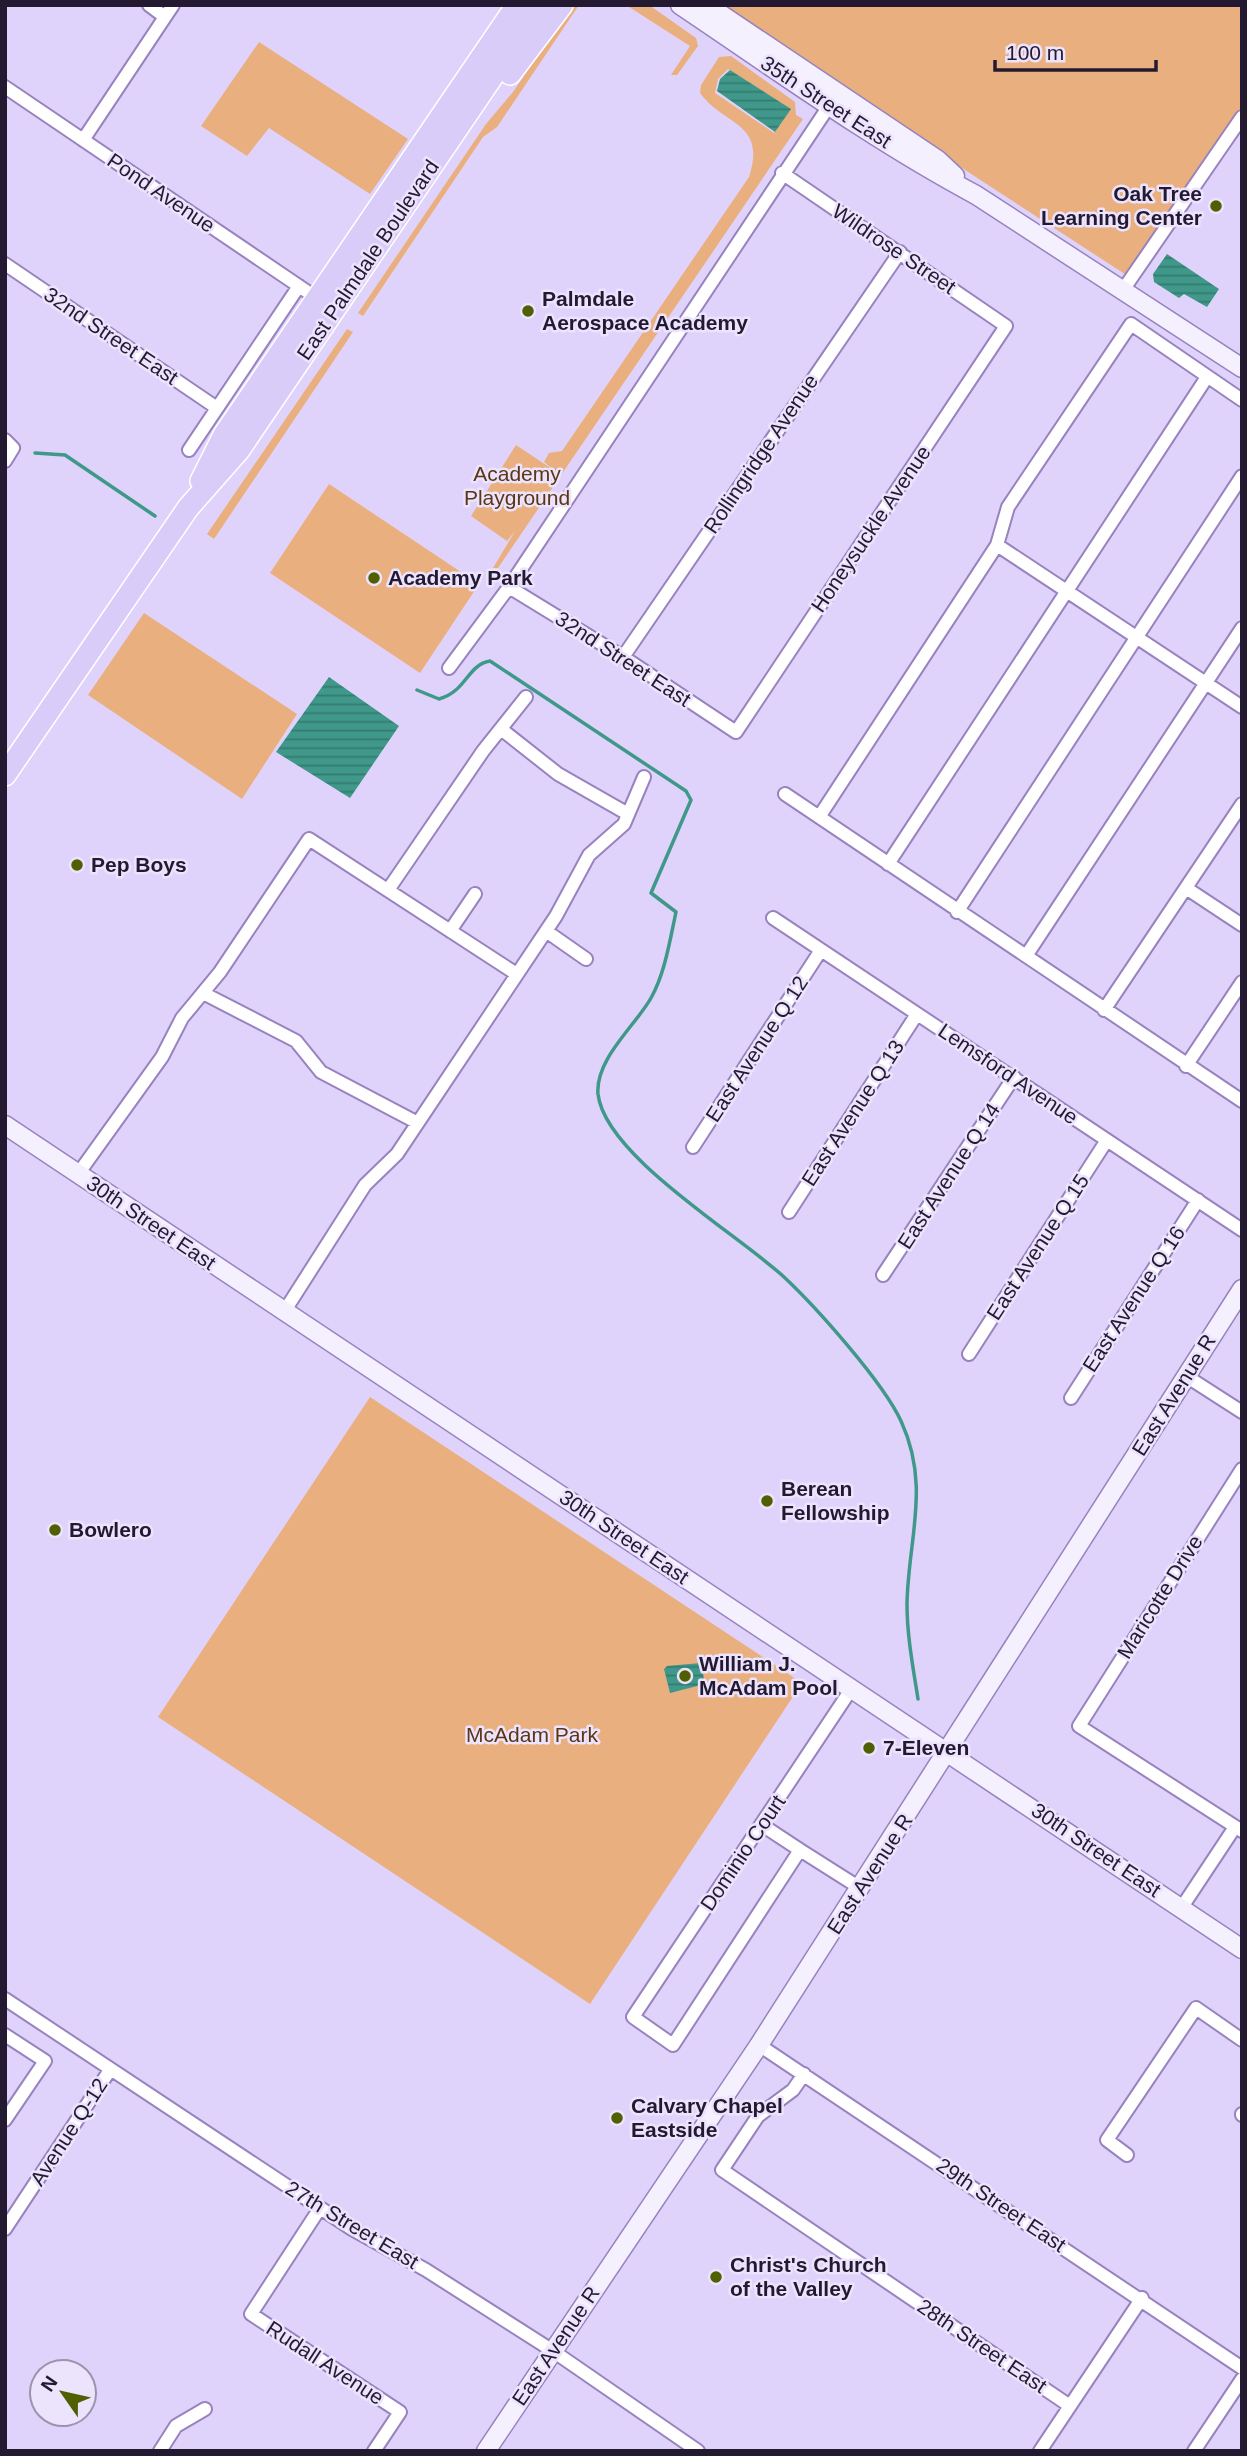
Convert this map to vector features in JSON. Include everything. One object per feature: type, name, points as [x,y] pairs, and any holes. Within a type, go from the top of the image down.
[{"type":"highway","name":"East Palmdale Boulevard","points":[[188,508],[224,435],[517,5]]},
{"type":"highway","name":"East Palmdale Boulevard","points":[[5,775],[188,508],[243,443],[541,5]]},
{"type":"highway","points":[[436,160],[459,143],[562,5]]},
{"type":"highway","points":[[243,443],[267,426],[280,412],[345,317]]},
{"type":"street","points":[[83,140],[169,11],[149,5]]},
{"type":"street","name":"35th Street East","points":[[680,5],[723,34],[937,160],[976,195],[1242,368]]},
{"type":"street","name":"35th Street East","points":[[707,5],[803,68],[833,99]]},
{"type":"street","points":[[723,34],[733,30],[791,67],[803,68]]},
{"type":"street","name":"Pond Avenue","points":[[5,87],[318,299]]},
{"type":"street","points":[[449,668],[509,587],[833,99]]},
{"type":"street","points":[[1123,290],[1242,117]]},
{"type":"street","name":"Wildrose Street","points":[[782,173],[1006,326]]},
{"type":"street","name":"Rollingridge Avenue","points":[[623,657],[900,252]]},
{"type":"street","name":"32nd Street East","points":[[5,264],[217,408]]},
{"type":"street","points":[[189,450],[299,286]]},
{"type":"street","points":[[819,817],[997,545],[1008,507],[1131,324],[1242,400]]},
{"type":"street","name":"Honeysuckle Avenue","points":[[736,732],[1006,326]]},
{"type":"street","points":[[888,864],[1207,377]]},
{"type":"street","points":[[5,461],[9,444]]},
{"type":"street","points":[[957,912],[1242,476]]},
{"type":"street","points":[[997,545],[1242,708]]},
{"type":"street","name":"32nd Street East","points":[[509,587],[623,657],[736,732]]},
{"type":"street","points":[[1026,956],[1242,628]]},
{"type":"street","points":[[388,890],[526,697]]},
{"type":"street","points":[[501,729],[558,774],[628,814]]},
{"type":"street","points":[[284,1312],[365,1185],[397,1154],[515,973],[546,931],[589,855],[624,824],[644,777]]},
{"type":"street","points":[[785,794],[1186,1066],[1242,1101]]},
{"type":"street","points":[[1104,1010],[1242,804]]},
{"type":"street","points":[[78,1174],[162,1057],[182,1018],[204,993],[309,839],[515,973]]},
{"type":"street","points":[[1186,888],[1242,925]]},
{"type":"street","points":[[450,931],[475,894]]},
{"type":"street","name":"Lemsford Avenue","points":[[774,918],[1242,1230]]},
{"type":"street","points":[[546,931],[586,959]]},
{"type":"street","name":"East Avenue Q 12","points":[[693,1147],[821,950]]},
{"type":"street","points":[[1186,1066],[1242,982]]},
{"type":"street","points":[[204,993],[296,1041],[321,1072],[416,1122]]},
{"type":"street","name":"East Avenue Q 13","points":[[789,1212],[917,1014]]},
{"type":"street","name":"East Avenue Q 14","points":[[883,1275],[1014,1077]]},
{"type":"street","name":"30th Street East","points":[[5,1125],[949,1751],[1242,1949]]},
{"type":"street","name":"East Avenue Q 15","points":[[969,1354],[1107,1140]]},
{"type":"street","name":"East Avenue Q 16","points":[[1071,1398],[1198,1200]]},
{"type":"street","name":"East Avenue R","points":[[486,2451],[759,2045],[1242,1289]]},
{"type":"street","points":[[1186,1376],[1242,1412]]},
{"type":"street","name":"Maricotte Drive","points":[[1238,1829],[1079,1726],[1242,1469]]},
{"type":"street","name":"Dominio Court","points":[[800,1850],[673,2046],[633,2017],[852,1688]]},
{"type":"street","points":[[762,1825],[860,1888]]},
{"type":"street","points":[[1182,1907],[1238,1829]]},
{"type":"street","name":"27th Street East","points":[[5,1999],[320,2208],[552,2351],[689,2448]]},
{"type":"street","points":[[1127,2155],[1107,2140],[1196,2008],[1242,2040]]},
{"type":"street","points":[[5,2035],[45,2061],[5,2120]]},
{"type":"street","name":"29th Street East","points":[[759,2045],[1142,2298],[1242,2368]]},
{"type":"street","name":"Avenue Q-12","points":[[5,2230],[110,2070]]},
{"type":"street","name":"28th Street East","points":[[804,2074],[793,2090],[758,2116],[722,2170],[1070,2406]]},
{"type":"street","name":"Rudall Avenue","points":[[320,2208],[251,2314],[400,2412],[374,2451]]},
{"type":"street","points":[[1040,2451],[1142,2298]]},
{"type":"street","points":[[1194,2451],[1242,2379]]},
{"type":"street","points":[[160,2451],[176,2426],[205,2409]]},
{"type":"green space","points":[[572,5],[579,5],[497,127],[483,137],[363,316],[358,313],[486,124],[513,92]]},
{"type":"green space","points":[[626,5],[649,5],[696,38],[698,46],[677,75],[671,75],[690,46]]},
{"type":"green space","points":[[712,5],[1242,5],[1242,129],[1137,282]]},
{"type":"green space","points":[[259,42],[408,139],[370,194],[269,128],[247,156],[201,126]]},
{"type":"green space","name":"Academy Playground","points":[[731,56],[795,102],[796,115],[803,119],[498,568],[493,568],[515,531],[507,541],[471,516],[516,445],[555,471],[544,462],[549,453],[562,451],[749,177],[753,159],[748,135],[700,93],[701,85],[719,57]],"holes":[[[728,69],[790,109],[774,133],[715,93],[718,79]]]},
{"type":"green space","points":[[347,329],[353,332],[214,539],[207,534]]},
{"type":"green space","name":"Academy Park","points":[[329,484],[479,584],[420,673],[270,573]]},
{"type":"green space","points":[[144,613],[297,714],[242,799],[88,695]]},
{"type":"green space","name":"McAdam Park","points":[[370,1397],[802,1683],[590,2004],[158,1717]]},
{"type":"shaded area","points":[[730,70],[791,109],[775,132],[717,91],[720,79]]},
{"type":"shaded area","points":[[1167,254],[1219,289],[1207,307],[1184,294],[1179,298],[1154,282],[1153,274]]},
{"type":"shaded area","points":[[329,677],[399,726],[350,798],[276,752]]},
{"type":"shaded area","name":"William J. McAdam Pool","points":[[701,1663],[705,1684],[670,1693],[664,1669],[667,1666]]},
{"type":"waterway","points":[[35,453],[65,455],[155,516]]},
{"type":"waterway","points":[[417,690],[439,699],[456,690],[482,663],[490,661],[686,791],[691,800],[651,893],[676,912],[663,967],[651,998],[609,1055],[599,1081],[598,1094],[606,1118],[624,1143],[677,1193],[797,1290],[865,1366],[901,1421],[915,1468],[916,1512],[907,1604],[909,1640],[918,1699]]},
{"type":"place","name":"Oak Tree Learning Center","points":[[1216,206]]},
{"type":"place","name":"Palmdale Aerospace Academy","points":[[528,311]]},
{"type":"place","name":"Academy Park","points":[[374,578]]},
{"type":"place","name":"Pep Boys","points":[[77,865]]},
{"type":"place","name":"Berean Fellowship","points":[[767,1501]]},
{"type":"place","name":"Bowlero","points":[[55,1530]]},
{"type":"place","name":"William J. McAdam Pool","points":[[685,1676]]},
{"type":"place","name":"7-Eleven","points":[[869,1748]]},
{"type":"place","name":"Calvary Chapel Eastside","points":[[617,2118]]},
{"type":"place","name":"Christ's Church of the Valley","points":[[716,2277]]}]
